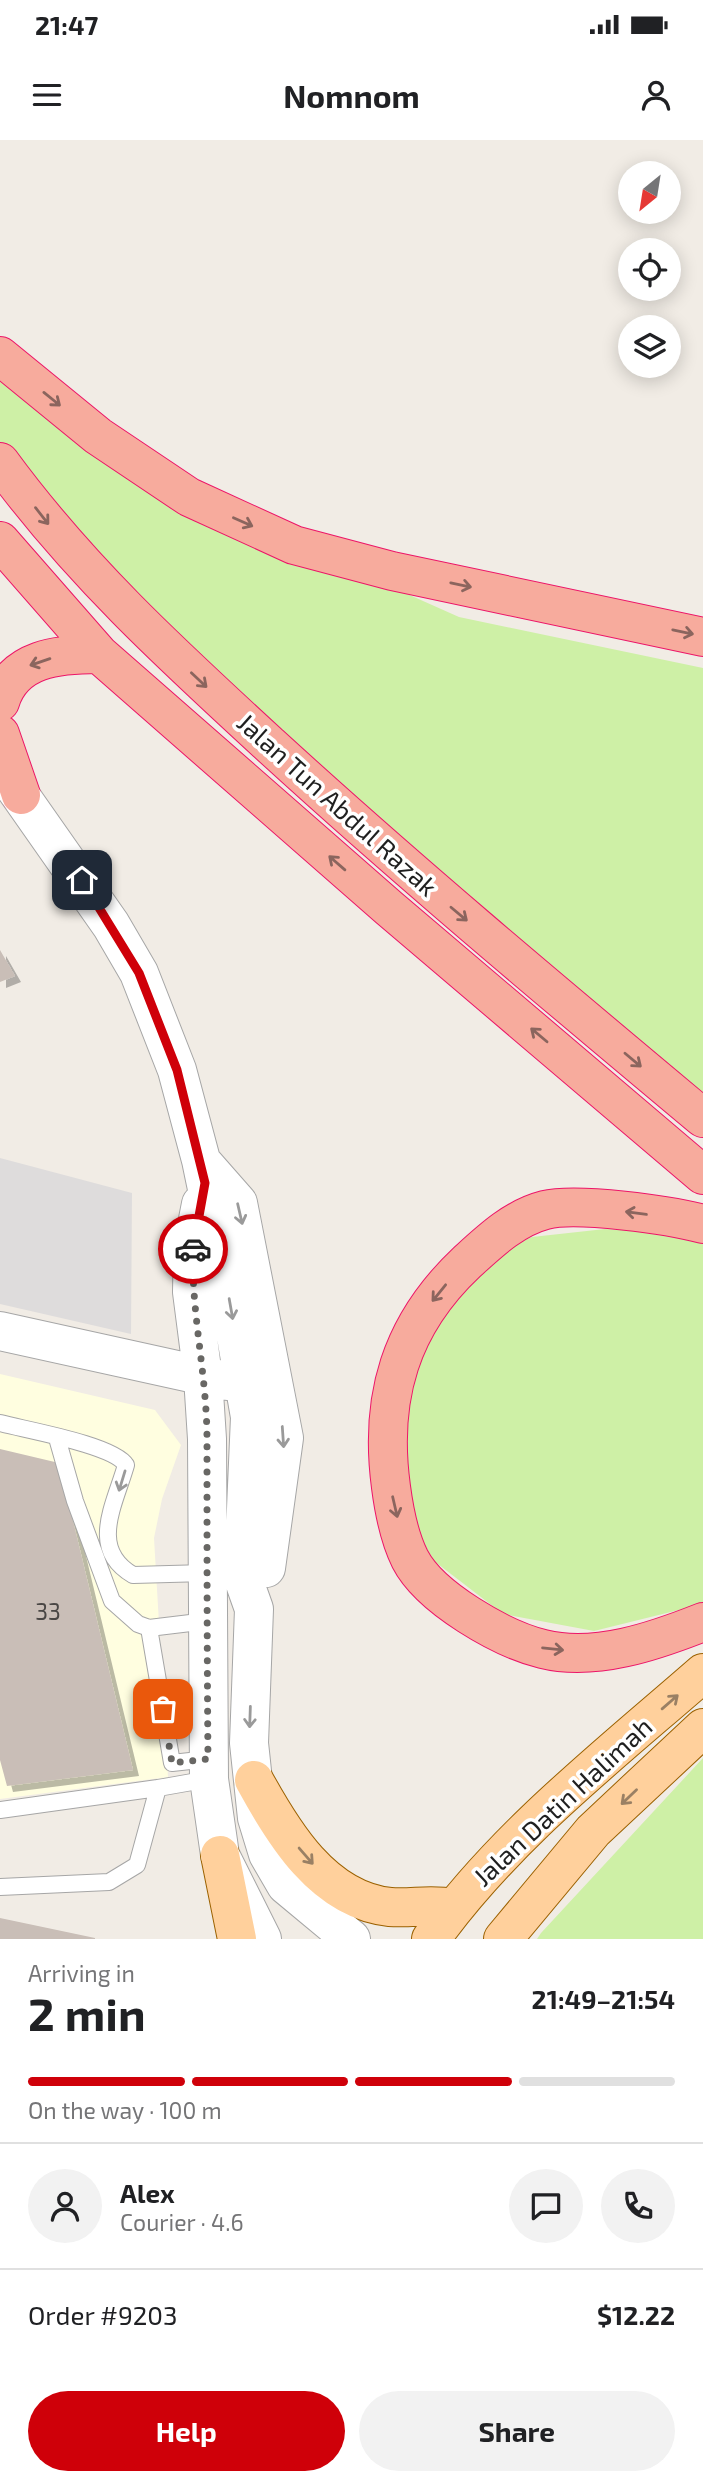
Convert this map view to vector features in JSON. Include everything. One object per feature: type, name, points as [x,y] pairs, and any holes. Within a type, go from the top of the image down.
[{"type":"highway","points":[[0,356],[98,436],[189,498],[294,545],[392,570],[703,636]]},
{"type":"highway","name":"Jalan Tun Abdul Razak","points":[[0,462],[66,547],[137,623],[403,867],[703,1118]]},
{"type":"highway","name":"Jalan Tun Abdul Razak","points":[[0,541],[99,654],[378,899],[703,1175]]},
{"type":"highway","points":[[0,576],[70,621]]},
{"type":"highway","points":[[0,702],[5,685],[37,660],[99,654]]},
{"type":"highway","points":[[0,734],[10,780]]},
{"type":"highway","points":[[703,1224],[611,1210],[547,1209],[521,1220],[493,1237],[456,1273],[421,1314],[395,1372],[386,1446],[394,1506],[410,1560],[452,1605],[503,1634],[545,1649],[589,1652],[644,1643],[703,1622]]},
{"type":"main road","name":"Jalan Datin Halimah","points":[[431,1939],[453,1908],[543,1813],[703,1673]]},
{"type":"main road","name":"Jalan Datin Halimah","points":[[503,1939],[593,1831],[703,1728]]},
{"type":"main road","points":[[254,1780],[278,1823],[321,1874],[342,1891],[365,1902],[391,1907],[430,1903],[453,1908]]},
{"type":"main road","points":[[220,1855],[237,1939]]},
{"type":"street","points":[[10,780],[92,895],[139,973],[177,1070],[203,1172],[244,1384],[251,1450],[243,1578],[254,1609]]},
{"type":"street","points":[[203,1172],[193,1245],[192,1292],[203,1377],[207,1439],[209,1769],[220,1855],[262,1939]]},
{"type":"street","points":[[203,1172],[238,1203],[284,1438],[265,1576],[254,1609],[249,1743],[257,1818],[268,1854],[286,1885],[351,1939]]},
{"type":"street","points":[[0,1331],[244,1384]]},
{"type":"lane","points":[[0,1423],[122,1458],[126,1465],[106,1535],[114,1560],[123,1569],[133,1575],[206,1573]]},
{"type":"lane","points":[[57,1438],[75,1501],[112,1601],[138,1624],[149,1628],[207,1621]]},
{"type":"lane","points":[[149,1628],[172,1763],[209,1769]]},
{"type":"lane","points":[[0,1810],[158,1788],[209,1769]]},
{"type":"lane","points":[[0,1887],[109,1882],[137,1866],[158,1788]]},
{"type":"shaded area","points":[[0,1158],[132,1193],[131,1334],[0,1304]]},
{"type":"shaded area","points":[[0,1374],[155,1410],[181,1445],[162,1499],[154,1538],[168,1777],[0,1799]]},
{"type":"green space","points":[[0,374],[185,495],[459,617],[703,668],[703,1099],[92,567],[0,455]]},
{"type":"green space","points":[[605,1229],[686,1233],[703,1237],[703,1604],[594,1631],[503,1614],[434,1561],[409,1517],[392,1388],[465,1266],[532,1237]]},
{"type":"green space","points":[[703,1758],[703,1939],[537,1939],[541,1933]]},
{"type":"building","points":[[0,950],[15,976],[0,982]]},
{"type":"building","points":[[0,1449],[59,1463],[133,1770],[7,1786],[0,1760]]},
{"type":"building","points":[[0,1918],[95,1938],[95,1939],[0,1939]]},
{"type":"way so far","points":[[163,1709],[172,1763],[208,1759],[205,1505],[207,1439],[203,1377],[192,1292],[193,1249]]},
{"type":"route","points":[[82,880],[139,973],[177,1070],[205,1183],[193,1249]]}]
